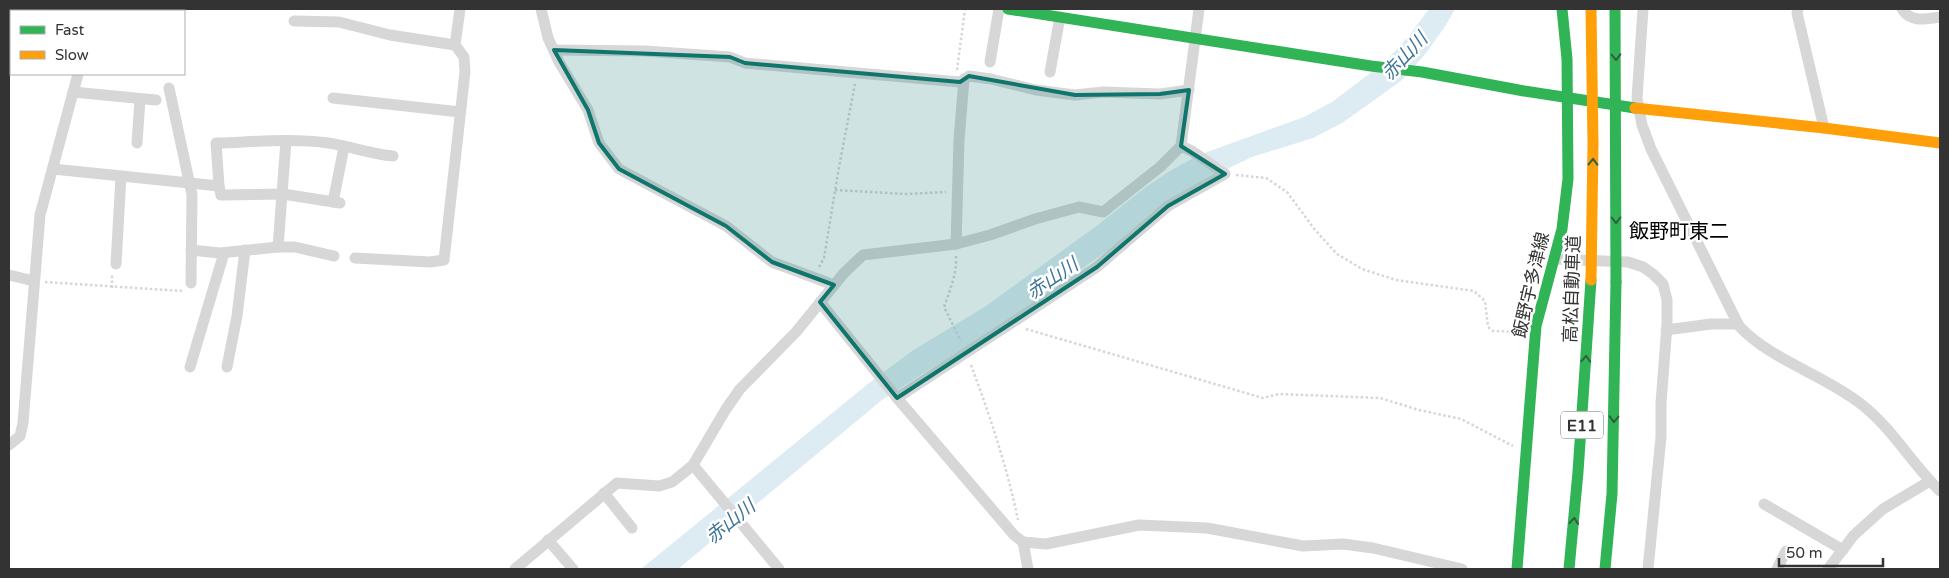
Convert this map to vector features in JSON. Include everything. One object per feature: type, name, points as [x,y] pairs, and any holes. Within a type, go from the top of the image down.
[{"type":"main road","points":[[1008,9],[1370,66],[1422,72],[1639,109],[1824,128],[1940,143]]},
{"type":"main road","name":"飯野宇多津線","points":[[1517,569],[1536,333],[1562,229],[1568,179],[1567,59],[1562,9]]},
{"type":"main road","name":"高松自動車道","points":[[1570,569],[1592,280],[1593,144],[1591,9]]},
{"type":"main road","name":"E11","points":[[1605,569],[1612,494],[1616,282],[1615,9]]},
{"type":"street","points":[[455,46],[460,9]]},
{"type":"street","points":[[538,9],[548,38],[588,110],[599,143],[619,169],[650,187],[713,218],[772,262],[834,285]]},
{"type":"street","points":[[990,62],[999,9]]},
{"type":"street","points":[[1186,148],[1189,90],[1199,9]]},
{"type":"street","points":[[1643,9],[1638,82],[1639,109],[1642,125],[1738,324],[1759,344],[1829,383],[1862,404],[1888,429],[1940,491]]},
{"type":"street","points":[[1798,9],[1797,13],[1824,128]]},
{"type":"street","points":[[1902,9],[1912,18],[1918,20],[1940,17]]},
{"type":"street","points":[[1050,72],[1060,17]]},
{"type":"street","points":[[294,21],[339,22],[390,35],[455,46],[464,57],[465,72],[444,260],[430,262],[355,258]]},
{"type":"street","points":[[554,50],[645,51],[730,57],[745,63],[960,80],[969,76],[991,79],[1036,90],[1075,95],[1103,92],[1160,94],[1189,90]]},
{"type":"street","points":[[9,445],[20,436],[23,423],[40,216],[78,75]]},
{"type":"street","points":[[956,244],[960,80]]},
{"type":"street","points":[[169,88],[192,195],[188,287]]},
{"type":"street","points":[[73,92],[156,100]]},
{"type":"street","points":[[333,98],[460,112]]},
{"type":"street","points":[[136,143],[140,99]]},
{"type":"street","points":[[278,247],[286,141]]},
{"type":"street","points":[[344,147],[337,202],[283,194],[221,195],[218,186],[216,143],[286,141],[328,143],[374,154],[393,156]]},
{"type":"street","points":[[897,398],[1097,267],[1168,206],[1225,174],[1186,148]]},
{"type":"street","points":[[519,567],[548,540],[617,483],[659,486],[672,482],[692,465],[740,389],[796,332],[844,273],[863,255],[956,244],[990,235],[1035,219],[1079,208],[1103,212],[1186,148]]},
{"type":"street","points":[[53,169],[218,186]]},
{"type":"street","points":[[116,264],[121,176]]},
{"type":"street","points":[[191,250],[224,253],[295,247],[334,256]]},
{"type":"street","points":[[227,368],[237,316],[245,250]]},
{"type":"street","points":[[190,367],[224,253]]},
{"type":"street","points":[[1555,258],[1628,262],[1643,266],[1663,284],[1667,300],[1661,437],[1648,569]]},
{"type":"street","points":[[9,275],[34,281]]},
{"type":"street","points":[[820,302],[897,398],[1014,535],[1023,542],[1046,544],[1139,525],[1207,528],[1303,546],[1343,544],[1373,548],[1462,569]]},
{"type":"street","points":[[1666,330],[1711,324],[1738,324]]},
{"type":"street","points":[[692,465],[779,569]]},
{"type":"street","points":[[1828,569],[1854,535],[1883,510],[1930,481]]},
{"type":"street","points":[[604,493],[632,528]]},
{"type":"street","points":[[1764,504],[1843,550]]},
{"type":"street","points":[[548,540],[573,569]]},
{"type":"street","points":[[1023,542],[1028,569]]},
{"type":"street","points":[[1777,569],[1786,551]]},
{"type":"path","points":[[960,80],[965,9]]},
{"type":"path","points":[[813,277],[824,258],[858,72]]},
{"type":"path","points":[[1225,174],[1266,178],[1287,192],[1315,230],[1337,254],[1362,269],[1396,280],[1474,291],[1485,301],[1488,326],[1494,331],[1536,333]]},
{"type":"path","points":[[835,190],[906,194],[957,191]]},
{"type":"path","points":[[956,244],[956,266],[952,286],[944,307],[966,353],[992,424],[1012,488],[1023,542]]},
{"type":"path","points":[[34,281],[136,290],[188,287]]},
{"type":"path","points":[[1010,324],[1263,398],[1278,394],[1380,398],[1419,410],[1461,419],[1526,453]]},
{"type":"highlighted area","points":[[554,50],[730,57],[745,63],[960,82],[969,76],[1075,95],[1160,94],[1189,90],[1181,146],[1225,174],[1168,206],[1097,267],[897,398],[820,302],[834,285],[772,262],[726,226],[619,169],[599,143],[588,110]]},
{"type":"water","name":"赤山川","points":[[1429,9],[1455,9],[1426,53],[1402,80],[1373,101],[1342,123],[1313,138],[1252,157],[1181,194],[1152,212],[1110,249],[999,327],[882,400],[678,569],[641,569],[869,383],[912,351],[986,306],[1170,171],[1199,155],[1304,117],[1332,102],[1385,62],[1408,37]]},
{"type":"traffic: fast","points":[[1008,9],[1371,66],[1422,72],[1524,91],[1635,108]]},
{"type":"traffic: fast","points":[[1517,569],[1536,326],[1562,229],[1568,179],[1567,59],[1562,9]]},
{"type":"traffic: fast","points":[[1615,9],[1616,282]]},
{"type":"traffic: fast","points":[[1569,569],[1578,472],[1591,280]]},
{"type":"traffic: fast","points":[[1605,569],[1612,494],[1616,282]]},
{"type":"traffic: slow","points":[[1591,9],[1593,144],[1591,280]]},
{"type":"traffic: slow","points":[[1635,108],[1824,128],[1940,143]]},
{"type":"district","name":"飯野町東二","points":[[1679,231]]}]
